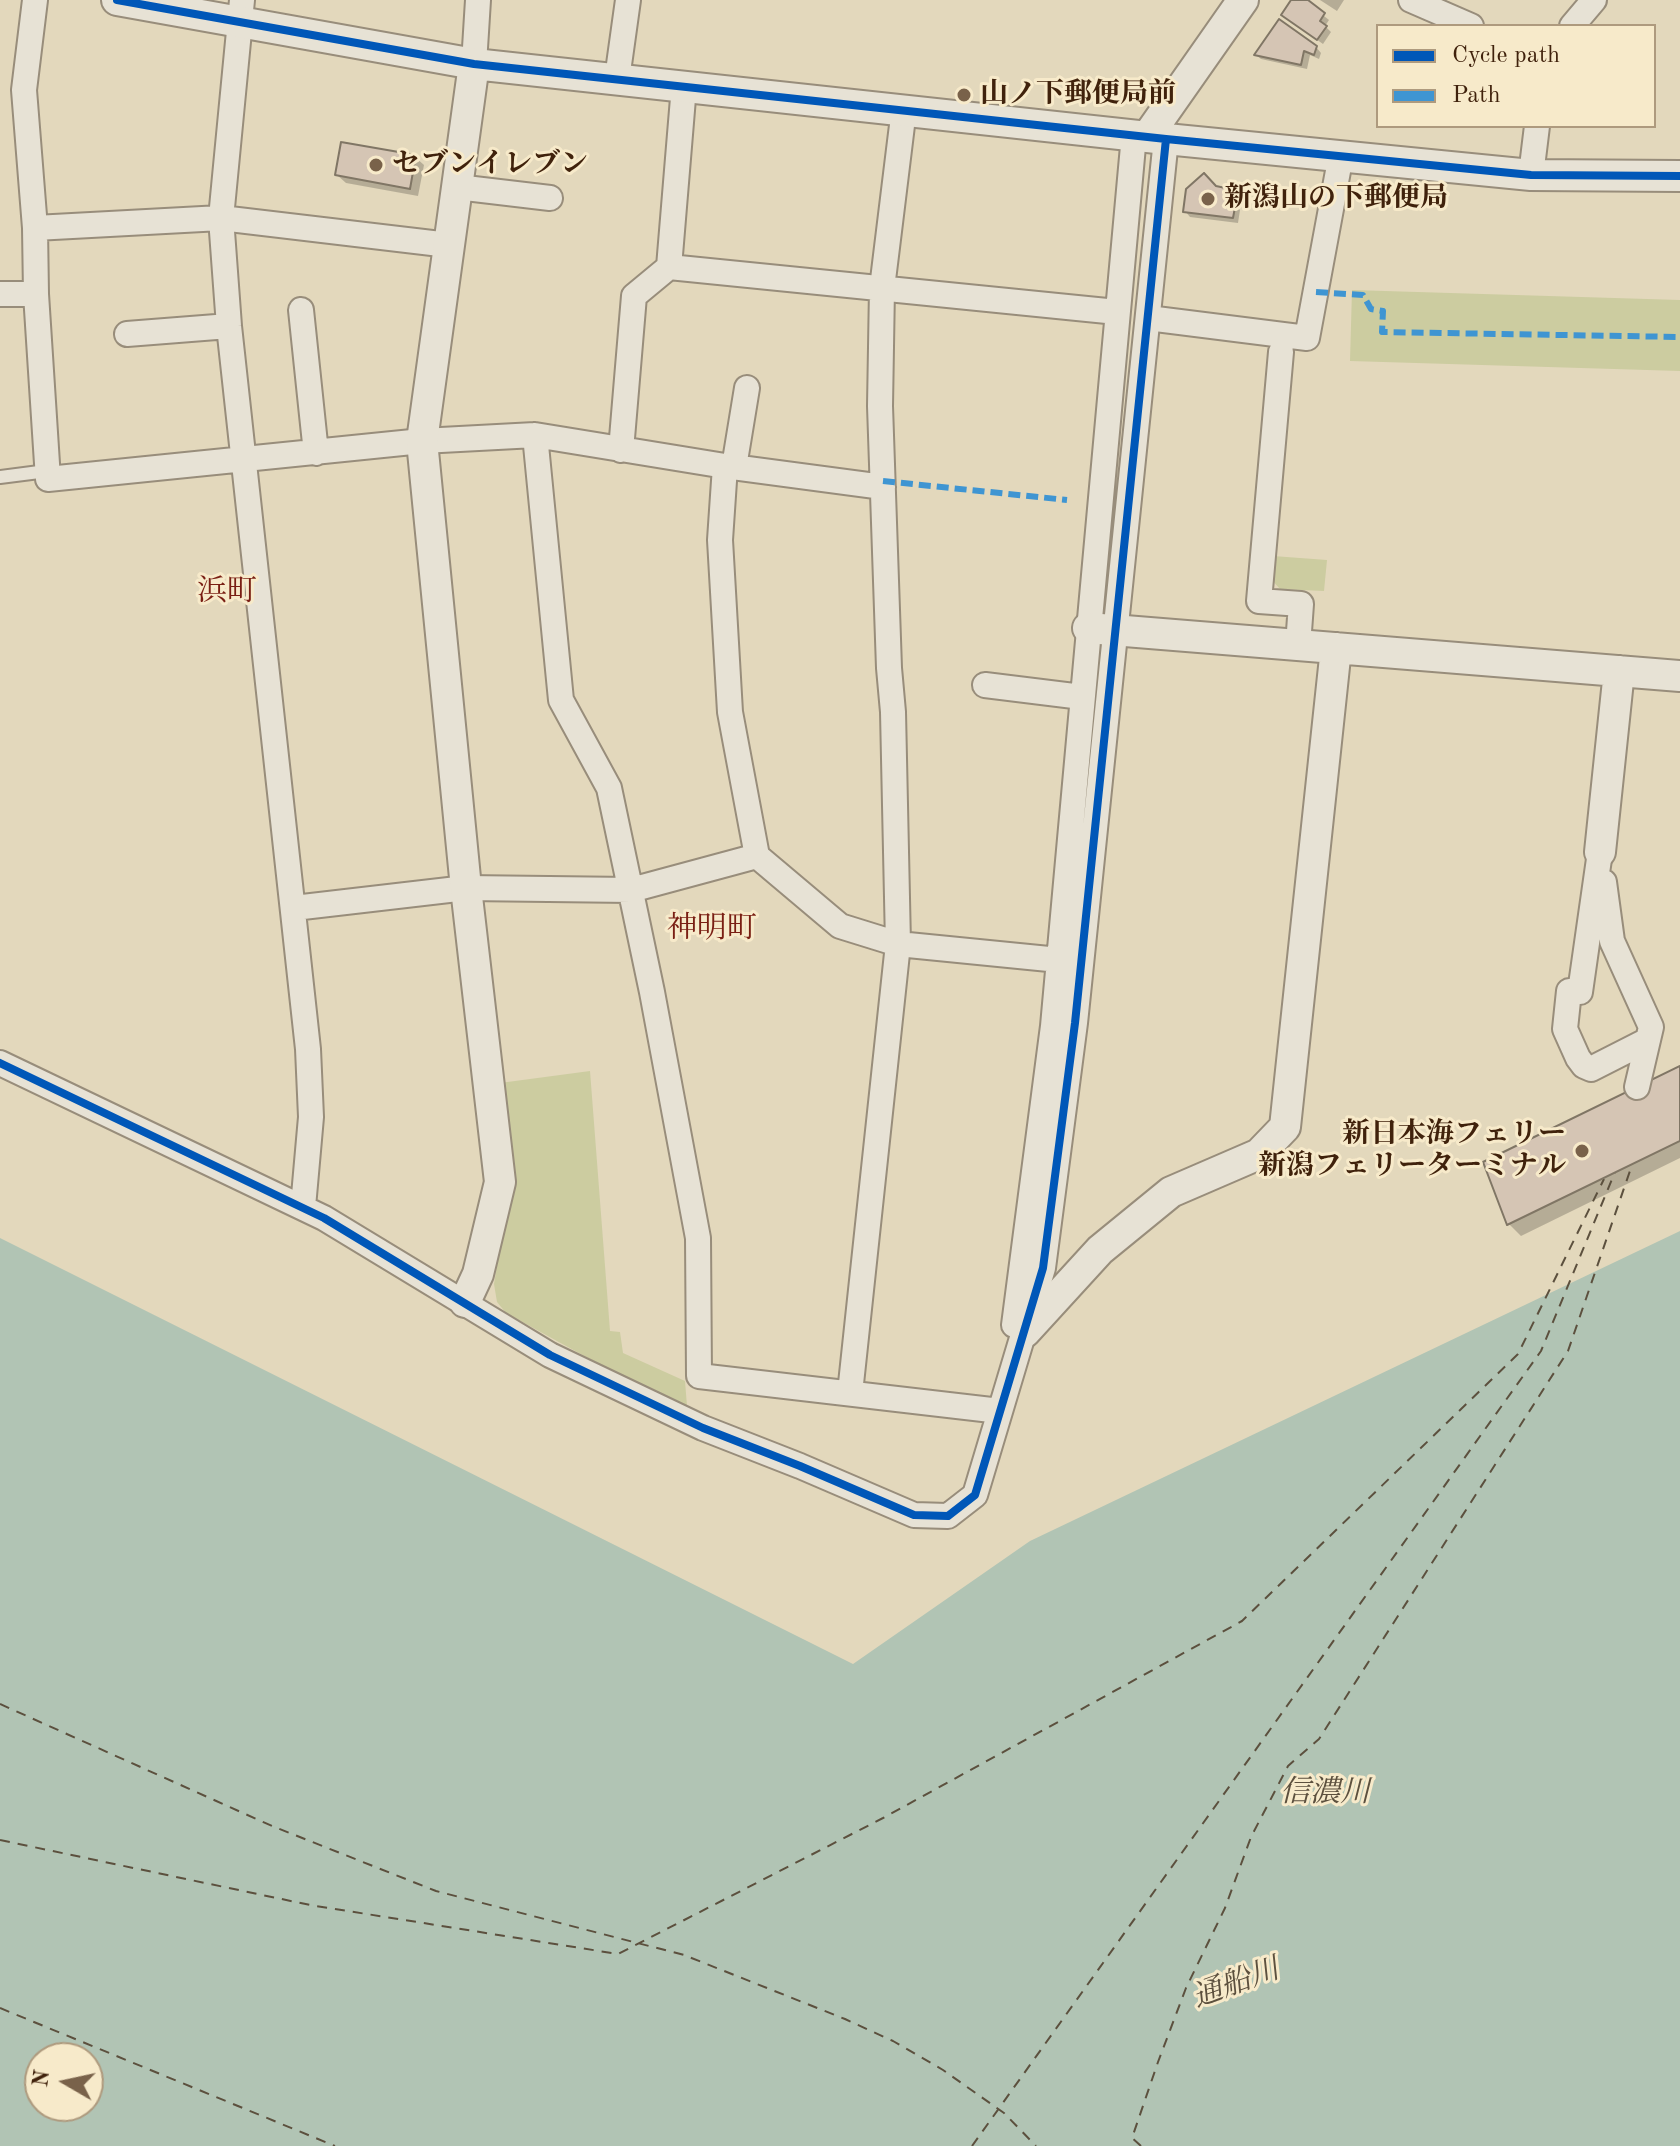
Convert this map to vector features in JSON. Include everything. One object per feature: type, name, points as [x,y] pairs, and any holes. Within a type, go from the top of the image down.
[{"type":"street","points":[[35,0],[24,90],[35,228],[36,294],[48,479],[422,441],[535,435],[729,467],[883,487]]},
{"type":"street","points":[[117,0],[240,10],[474,64],[1531,175],[1680,176]]},
{"type":"street","points":[[617,79],[628,0]]},
{"type":"street","points":[[0,1063],[303,1207],[550,1355],[689,1421],[914,1515],[948,1516],[975,1495],[1043,1268],[1076,1007],[1102,629],[1117,312],[1149,137],[1243,0]]},
{"type":"street","points":[[1411,0],[1466,24]]},
{"type":"street","points":[[465,1302],[478,1274],[500,1182],[466,888],[422,441],[474,64],[475,1]]},
{"type":"street","points":[[1573,24],[1589,1]]},
{"type":"street","points":[[240,10],[221,218],[229,326],[308,1049],[311,1117],[303,1207]]},
{"type":"street","points":[[669,267],[684,86]]},
{"type":"street","points":[[850,1393],[898,944],[893,712],[880,406],[882,288],[904,109]]},
{"type":"street","points":[[1531,175],[1537,128]]},
{"type":"street","points":[[1004,1403],[1059,960],[1082,697],[1102,629],[1148,318],[1149,137]]},
{"type":"street","points":[[1148,318],[1307,338],[1341,155]]},
{"type":"street","points":[[457,187],[550,198]]},
{"type":"street","points":[[35,228],[221,218],[449,245]]},
{"type":"street","points":[[621,450],[634,296],[669,267],[1117,312]]},
{"type":"street","points":[[0,294],[36,294]]},
{"type":"street","points":[[301,310],[316,453]]},
{"type":"street","points":[[127,334],[229,326]]},
{"type":"street","points":[[1281,352],[1259,601],[1301,604],[1298,645]]},
{"type":"street","points":[[747,388],[729,467],[720,540],[730,712],[757,856],[840,926],[898,944],[1059,960]]},
{"type":"street","points":[[535,435],[561,700],[609,788],[698,1238],[699,1376],[850,1393],[1004,1403]]},
{"type":"street","points":[[1102,629],[1680,676]]},
{"type":"street","points":[[1025,1332],[1100,1250],[1171,1192],[1259,1154],[1285,1127],[1336,648]]},
{"type":"street","points":[[1619,671],[1600,852],[1580,992],[1569,991],[1565,1029],[1578,1058],[1591,1069],[1648,1040]]},
{"type":"street","points":[[985,685],[1082,697]]},
{"type":"street","points":[[1600,852],[1612,941],[1651,1027],[1637,1087]]},
{"type":"street","points":[[294,908],[466,888],[631,890],[757,856]]},
{"type":"lane","points":[[0,477],[47,471]]},
{"type":"green space","points":[[1352,290],[1680,300],[1680,371],[1350,361]]},
{"type":"green space","points":[[1273,556],[1327,560],[1324,591],[1280,589],[1271,579]]},
{"type":"green space","points":[[590,1071],[610,1331],[620,1332],[623,1353],[685,1381],[687,1406],[577,1352],[506,1313],[497,1302],[494,1284],[510,1186],[500,1083]]},
{"type":"water","name":"信濃川","points":[[1680,1231],[1680,2146],[0,2146],[0,1238],[853,1664],[1030,1541]]},
{"type":"building","points":[[1291,0],[1308,0],[1325,13],[1320,21],[1327,26],[1317,40],[1281,15]]},
{"type":"building","points":[[1279,19],[1317,46],[1314,55],[1304,51],[1301,65],[1254,55]]},
{"type":"building","name":"セブンイレブン","points":[[341,142],[416,155],[410,189],[335,175]]},
{"type":"building","points":[[1204,173],[1216,186],[1230,189],[1229,200],[1236,202],[1233,218],[1183,212],[1186,189]]},
{"type":"building","name":"新日本海フェリー 新潟フェリーターミナル","points":[[1680,1066],[1680,1141],[1507,1225],[1483,1162]]},
{"type":"ferry route","points":[[1141,2146],[1132,2138],[1158,2062],[1186,1988],[1225,1908],[1251,1837],[1288,1766],[1319,1739],[1568,1351],[1632,1165]]},
{"type":"ferry route","points":[[972,2146],[1541,1351],[1615,1172]]},
{"type":"ferry route","points":[[0,1840],[310,1905],[618,1954],[883,1818],[1242,1621],[1518,1354],[1604,1179]]},
{"type":"ferry route","points":[[0,1704],[272,1826],[436,1891],[684,1955],[845,2019],[893,2041],[943,2070],[1004,2113],[1036,2146]]},
{"type":"ferry route","points":[[0,2008],[335,2146]]},
{"type":"marked path","points":[[1316,292],[1363,295],[1371,309],[1383,311],[1382,332],[1680,337]]},
{"type":"marked path","points":[[883,481],[1067,500]]},
{"type":"cycle path","points":[[117,0],[474,64],[1531,175],[1680,176]]},
{"type":"cycle path","points":[[0,1063],[324,1218],[550,1355],[703,1428],[914,1515],[948,1516],[975,1495],[1043,1268],[1075,1023],[1166,139]]},
{"type":"place","name":"山ノ下郵便局前","points":[[964,95]]},
{"type":"place","name":"セブンイレブン","points":[[376,165]]},
{"type":"place","name":"新潟山の下郵便局","points":[[1208,199]]},
{"type":"place","name":"新日本海フェリー 新潟フェリーターミナル","points":[[1582,1151]]},
{"type":"district","name":"浜町","points":[[227,592]]},
{"type":"district","name":"神明町","points":[[712,929]]},
{"type":"water label","name":"通船川","points":[[1236,1984]]}]
